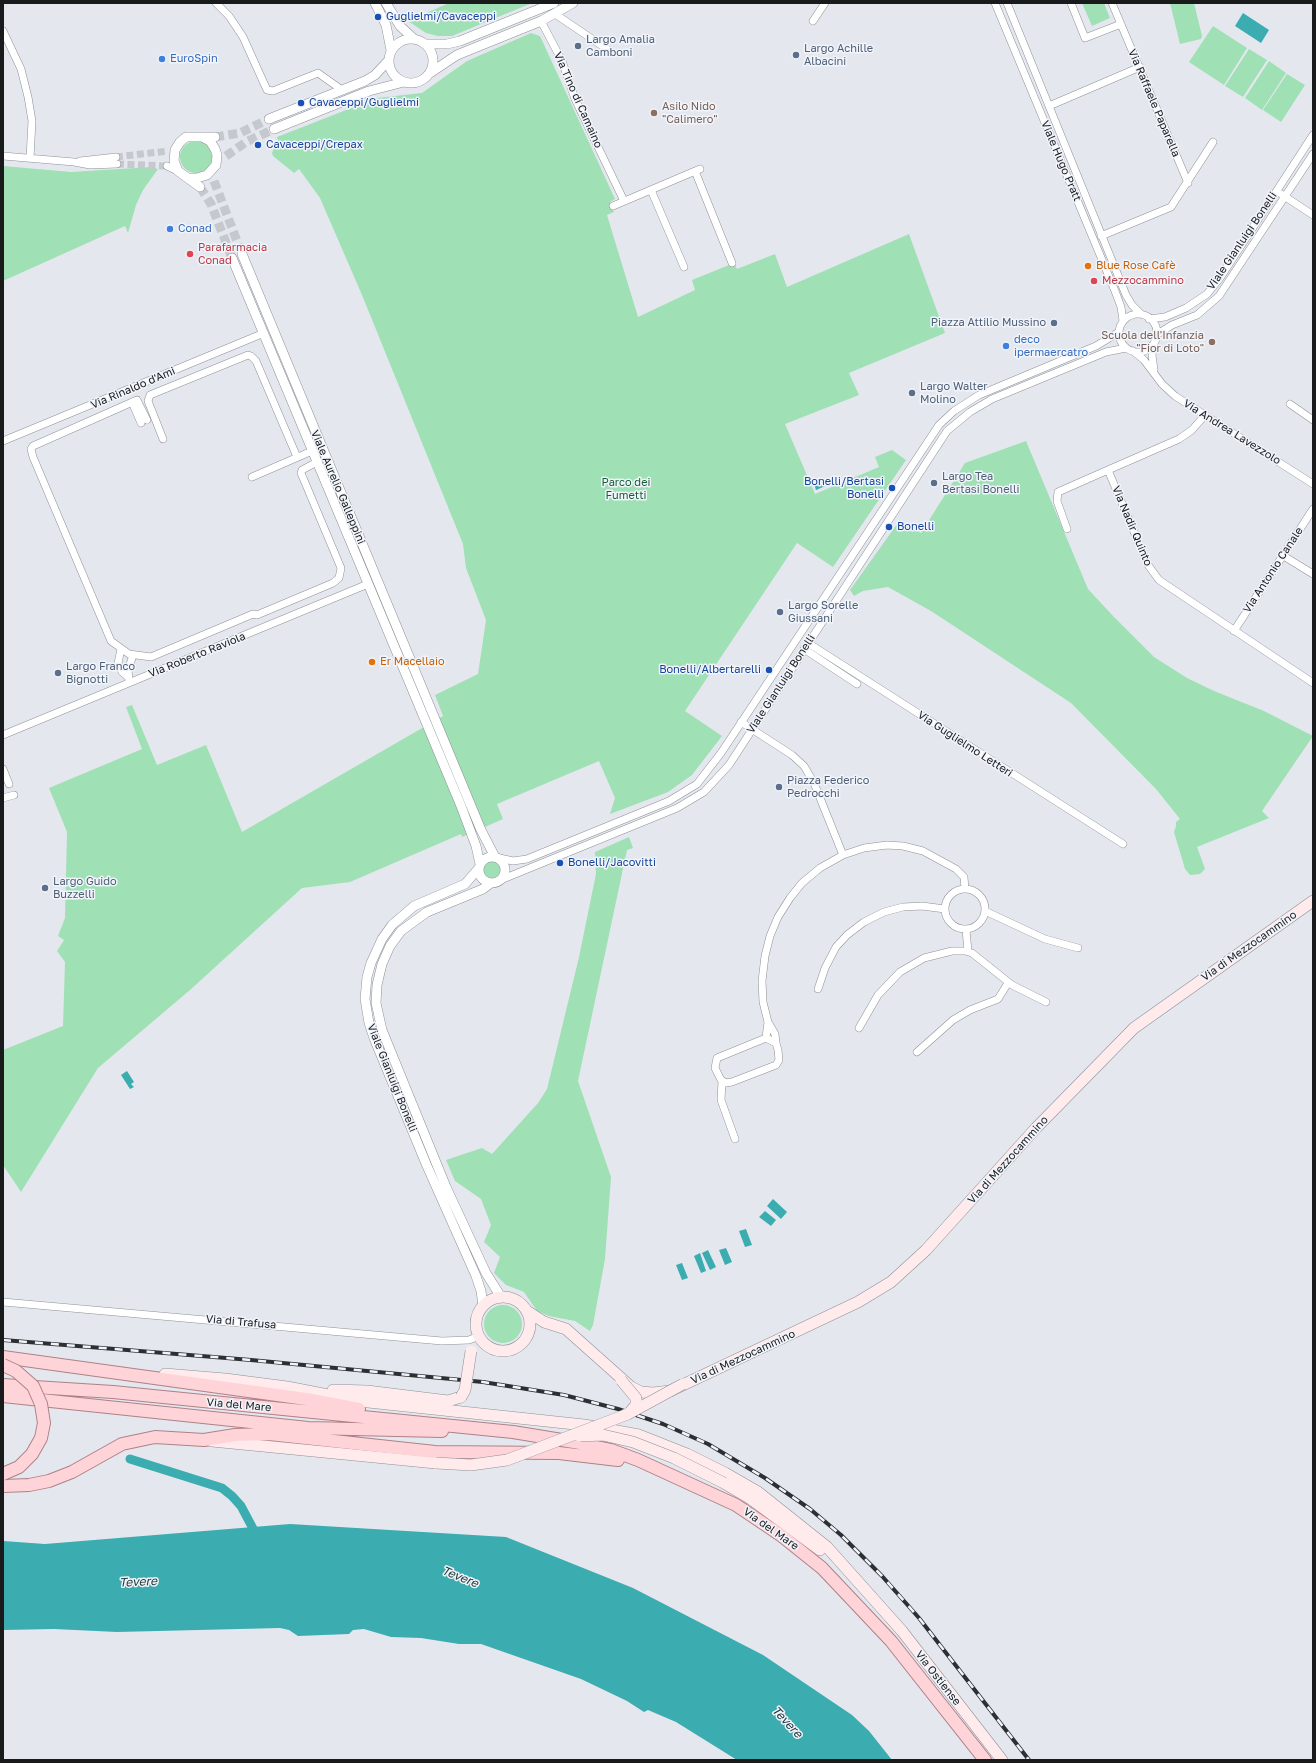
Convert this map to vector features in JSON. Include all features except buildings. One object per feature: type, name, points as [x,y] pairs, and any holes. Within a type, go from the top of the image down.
[{"type":"main road","name":"Via di Mezzocammino","points":[[621,1380],[637,1391],[649,1393],[670,1391],[866,1298],[906,1270],[930,1246],[1081,1080],[1134,1028],[1313,901]]},
{"type":"main road","points":[[501,1297],[516,1300],[527,1311],[530,1320],[529,1333],[524,1342],[517,1348],[508,1351],[499,1351],[486,1345],[480,1337],[476,1322],[478,1314],[483,1306],[491,1299],[501,1297]]},
{"type":"main road","name":"Via di Mezzocammino","points":[[527,1311],[544,1322],[562,1326],[577,1338],[621,1380],[636,1398],[635,1408],[628,1414]]},
{"type":"main road","points":[[287,1387],[367,1391],[448,1401],[461,1397],[465,1390],[471,1351],[480,1337]]},
{"type":"main road","points":[[3,1357],[306,1400],[432,1423]]},
{"type":"main road","points":[[3,1365],[16,1371],[33,1386],[42,1404],[44,1423],[41,1438],[32,1454],[18,1468],[3,1474]]},
{"type":"main road","points":[[80,1368],[225,1379],[287,1387],[360,1400],[584,1425],[650,1439],[706,1463],[747,1485],[768,1499],[827,1547],[872,1598]]},
{"type":"main road","name":"Via di Mezzocammino","points":[[628,1414],[683,1384]]},
{"type":"main road","name":"Via del Mare","points":[[3,1385],[113,1392],[234,1406],[432,1423],[475,1429],[513,1432],[574,1442],[618,1452],[662,1470],[736,1505],[782,1536],[822,1568],[891,1640],[985,1760]]},
{"type":"main road","name":"Via del Mare","points":[[3,1396],[308,1428],[417,1431],[475,1429]]},
{"type":"main road","points":[[3,1486],[29,1485],[54,1479],[82,1467],[110,1450],[133,1441],[161,1437],[471,1465],[507,1460],[628,1414]]},
{"type":"main road","points":[[204,1440],[259,1434],[449,1453],[520,1452],[584,1455],[605,1457],[662,1470]]},
{"type":"main road","points":[[558,1441],[593,1435],[620,1438],[662,1453],[724,1483],[751,1499],[807,1540],[872,1598]]},
{"type":"main road","name":"Via Ostiense","points":[[872,1598],[907,1638],[1002,1760]]},
{"type":"street","points":[[216,3],[229,16],[243,37],[265,88],[273,91],[318,72],[342,90]]},
{"type":"street","points":[[270,120],[370,79],[388,61],[391,50],[386,25],[375,3]]},
{"type":"street","points":[[386,3],[400,26],[414,39],[425,44],[447,44],[460,41],[554,3]]},
{"type":"street","points":[[274,130],[369,91],[404,82],[418,82],[462,52],[541,21],[573,3]]},
{"type":"street","points":[[813,21],[825,3]]},
{"type":"street","name":"Viale Hugo Pratt","points":[[995,3],[1117,297],[1123,321]]},
{"type":"street","name":"Viale Hugo Pratt","points":[[1007,3],[1126,295],[1134,308],[1141,314]]},
{"type":"street","points":[[1071,3],[1085,38],[1121,24]]},
{"type":"street","name":"Via Raffaele Paparella","points":[[1112,3],[1188,183]]},
{"type":"street","points":[[555,14],[610,51]]},
{"type":"street","name":"Via Tino di Camaino","points":[[541,21],[562,61],[575,99],[624,201]]},
{"type":"street","points":[[3,31],[21,69],[28,97],[32,122],[30,158]]},
{"type":"street","points":[[391,50],[401,41],[414,39]]},
{"type":"street","points":[[425,44],[433,58],[433,66],[430,73]]},
{"type":"street","points":[[388,61],[392,74],[404,82]]},
{"type":"street","points":[[1049,106],[1140,67]]},
{"type":"street","name":"Viale Gianluigi Bonelli","points":[[1149,319],[1165,317],[1183,310],[1207,294],[1220,278],[1313,135]]},
{"type":"street","points":[[190,178],[212,177],[216,162],[217,155],[214,146],[210,141],[201,136]]},
{"type":"street","points":[[178,171],[172,150],[180,142],[186,137],[215,137]]},
{"type":"street","points":[[1101,236],[1171,208],[1213,142]]},
{"type":"street","name":"Viale Gianluigi Bonelli","points":[[1156,338],[1172,325],[1197,315],[1217,299],[1313,154]]},
{"type":"street","points":[[3,156],[74,162],[116,161]]},
{"type":"street","points":[[216,162],[226,156]]},
{"type":"street","points":[[167,166],[190,178],[200,187]]},
{"type":"street","points":[[613,206],[698,170],[732,263]]},
{"type":"street","points":[[651,190],[684,266]]},
{"type":"street","points":[[1276,190],[1313,215]]},
{"type":"street","name":"Viale Aurelio Galleppini","points":[[242,254],[301,400],[481,830],[495,857]]},
{"type":"street","name":"Viale Aurelio Galleppini","points":[[232,258],[472,834],[479,866]]},
{"type":"street","points":[[1155,374],[1152,355],[1156,338],[1155,326],[1149,319],[1141,314],[1130,316],[1123,321],[1119,332],[1121,341],[1130,350],[1144,351],[1151,346],[1156,338]]},
{"type":"street","name":"Viale Gianluigi Bonelli","points":[[495,857],[513,861],[527,859],[681,795],[697,784],[707,772],[741,722],[926,443],[943,421],[964,403],[979,395],[1096,346],[1119,332]]},
{"type":"street","name":"Via Rinaldo d'Ami","points":[[3,441],[264,333]]},
{"type":"street","name":"Viale Gianluigi Bonelli","points":[[501,1297],[486,1273],[441,1175],[380,1025],[376,1004],[377,985],[382,964],[390,946],[401,931],[427,912],[483,889],[494,882],[670,811],[694,799],[722,774],[936,447],[954,424],[976,408],[992,399],[1106,352],[1130,350]]},
{"type":"street","name":"Via Andrea Lavezzolo","points":[[1130,350],[1144,360],[1170,392],[1313,484]]},
{"type":"street","points":[[163,439],[148,401],[150,395],[248,355],[251,356],[256,362],[298,457]]},
{"type":"street","points":[[144,421],[132,402],[33,446],[31,449],[32,457],[111,641],[121,649],[133,655],[151,657],[252,614],[257,615],[333,583],[339,578],[341,568],[301,473],[302,470],[317,462]]},
{"type":"street","points":[[1290,404],[1313,420]]},
{"type":"street","points":[[1067,529],[1057,501],[1058,492],[1176,441],[1192,430],[1205,415]]},
{"type":"street","points":[[252,477],[312,451]]},
{"type":"street","name":"Via Nadir Quinto","points":[[1108,470],[1148,565],[1156,577],[1168,588],[1313,683]]},
{"type":"street","name":"Via Antonio Canale","points":[[1234,631],[1313,509]]},
{"type":"street","points":[[1282,555],[1313,574]]},
{"type":"street","name":"Via Roberto Raviola","points":[[3,735],[129,680],[368,584]]},
{"type":"street","points":[[806,646],[856,684]]},
{"type":"street","name":"Via Guglielmo Letteri","points":[[806,646],[1123,844]]},
{"type":"street","points":[[121,649],[118,663],[122,672],[129,680]]},
{"type":"street","points":[[129,680],[129,663],[133,655]]},
{"type":"street","points":[[741,722],[792,755],[809,773],[843,855]]},
{"type":"street","points":[[3,769],[9,784]]},
{"type":"street","points":[[3,798],[14,795]]},
{"type":"street","points":[[722,1082],[732,1082],[776,1065],[779,1057],[775,1034],[768,1022],[762,998],[763,972],[768,944],[775,924],[790,898],[802,883],[825,865],[843,855],[864,848],[898,846],[913,848],[933,856],[956,869],[964,877],[966,889]]},
{"type":"street","points":[[495,857],[499,859],[504,866],[504,875],[494,882],[481,878],[479,866],[486,858],[495,857]]},
{"type":"street","name":"Viale Gianluigi Bonelli","points":[[479,866],[465,884],[414,906],[392,926],[379,944],[371,963],[367,976],[366,999],[369,1023],[374,1038],[427,1166],[476,1276],[481,1291],[483,1306]]},
{"type":"street","points":[[966,889],[974,890],[980,895],[985,905],[985,911],[984,917],[977,925],[966,930],[952,924],[948,920],[945,909],[948,898],[953,893],[966,889]]},
{"type":"street","points":[[818,989],[827,964],[836,947],[847,935],[864,922],[884,912],[903,908],[922,906],[945,909]]},
{"type":"street","points":[[985,911],[1040,937],[1078,948]]},
{"type":"street","points":[[966,930],[968,951]]},
{"type":"street","points":[[859,1028],[878,995],[904,969],[935,954],[956,950],[968,951],[1008,982],[1046,1002]]},
{"type":"street","points":[[917,1052],[953,1020],[970,1010],[998,999],[1008,982]]},
{"type":"street","points":[[766,1038],[768,1022]]},
{"type":"street","points":[[735,1139],[721,1100],[722,1082],[715,1068],[717,1058],[766,1038],[776,1043]]},
{"type":"street","name":"Via di Trafusa","points":[[3,1302],[434,1340],[464,1341],[480,1337]]},
{"type":"green space","points":[[449,3],[532,3],[452,36],[438,36],[426,33],[408,21]]},
{"type":"green space","points":[[1082,3],[1104,3],[1110,18],[1092,26]]},
{"type":"green space","points":[[1170,3],[1194,3],[1202,36],[1201,39],[1180,44]]},
{"type":"green space","points":[[1213,26],[1247,48],[1224,85],[1189,62]]},
{"type":"green space","name":"Parco dei Fumetti","points":[[531,33],[540,36],[615,199],[610,202],[614,212],[607,215],[638,317],[695,290],[692,280],[734,263],[737,269],[775,254],[787,287],[909,234],[945,333],[849,373],[859,395],[785,424],[815,494],[879,467],[875,457],[892,450],[906,460],[833,567],[797,543],[685,711],[722,736],[692,775],[668,792],[610,814],[615,798],[599,761],[497,804],[503,819],[462,837],[461,834],[350,882],[302,888],[190,990],[98,1068],[21,1192],[3,1165],[3,1050],[63,1026],[65,962],[57,951],[64,940],[58,936],[65,918],[67,832],[49,788],[142,749],[126,707],[132,705],[157,765],[206,745],[242,832],[443,716],[435,695],[478,674],[486,620],[466,568],[463,544],[362,295],[320,198],[299,169],[294,173],[273,156],[272,153],[275,146],[279,144],[277,137],[377,98],[422,93],[467,61]]},
{"type":"green space","points":[[1249,49],[1267,60],[1243,97],[1225,86]]},
{"type":"green space","points":[[1269,61],[1286,73],[1262,110],[1245,98]]},
{"type":"green space","points":[[1287,74],[1305,85],[1281,122],[1263,110]]},
{"type":"green space","points":[[193,141],[199,141],[209,148],[212,157],[211,163],[205,170],[199,173],[193,173],[183,166],[180,160],[180,154],[187,144]]},
{"type":"green space","points":[[3,166],[71,172],[152,167],[158,169],[143,190],[136,205],[128,233],[125,226],[3,281]]},
{"type":"green space","points":[[1026,441],[1088,589],[1113,616],[1154,657],[1187,678],[1214,691],[1264,711],[1313,736],[1262,811],[1269,818],[1197,847],[1205,869],[1200,874],[1190,875],[1185,869],[1174,832],[1176,822],[1180,819],[1156,789],[1071,703],[931,611],[888,587],[863,591],[854,596],[850,590],[900,520],[921,533],[965,463]]},
{"type":"green space","points":[[629,837],[633,848],[627,850],[578,1081],[611,1177],[605,1259],[593,1325],[590,1331],[575,1321],[549,1316],[537,1311],[524,1292],[506,1285],[494,1273],[500,1257],[484,1242],[491,1225],[481,1199],[455,1181],[446,1160],[482,1148],[492,1154],[538,1103],[547,1089],[579,957],[596,874],[595,852]]},
{"type":"green space","points":[[492,861],[498,864],[501,870],[498,876],[492,879],[486,876],[483,870],[486,864]]},
{"type":"green space","points":[[499,1305],[507,1305],[517,1310],[521,1317],[521,1331],[517,1338],[507,1343],[499,1343],[489,1338],[487,1335],[484,1328],[484,1320],[489,1310],[492,1308]]},
{"type":"water","points":[[1243,13],[1269,30],[1261,43],[1235,26]]},
{"type":"water","points":[[828,478],[830,484],[816,490],[814,484]]},
{"type":"water","points":[[127,1071],[134,1082],[131,1084],[134,1087],[130,1089],[121,1075]]},
{"type":"water","points":[[773,1199],[787,1212],[781,1219],[767,1206]]},
{"type":"water","points":[[765,1211],[776,1220],[771,1226],[759,1217]]},
{"type":"water","points":[[746,1229],[752,1245],[745,1247],[739,1231]]},
{"type":"water","points":[[726,1248],[732,1262],[725,1265],[719,1250]]},
{"type":"water","points":[[708,1250],[716,1267],[710,1270],[702,1253]]},
{"type":"water","points":[[700,1253],[706,1271],[701,1273],[694,1256]]},
{"type":"water","points":[[682,1263],[688,1278],[682,1280],[676,1265]]},
{"type":"water","name":"Tevere","points":[[290,1524],[506,1537],[633,1588],[763,1655],[852,1715],[869,1731],[892,1760],[737,1760],[676,1722],[648,1710],[644,1712],[627,1701],[581,1679],[481,1644],[459,1644],[421,1638],[391,1637],[364,1629],[353,1630],[349,1634],[298,1636],[289,1630],[280,1628],[117,1632],[54,1629],[3,1630],[3,1541],[45,1544]]},
{"type":"waterway","points":[[130,1459],[222,1488],[241,1506],[258,1538]]},
{"type":"tunnel","points":[[215,137],[240,133],[269,119]]},
{"type":"tunnel","points":[[226,156],[246,142],[274,129]]},
{"type":"tunnel","points":[[116,157],[168,151]]},
{"type":"tunnel","points":[[117,164],[167,166]]},
{"type":"tunnel","points":[[214,181],[242,254]]},
{"type":"tunnel","points":[[200,187],[211,204],[232,258]]},
{"type":"railway","points":[[3,1340],[251,1360],[483,1382],[564,1395],[618,1409],[663,1424],[708,1444],[765,1478],[810,1509],[841,1535],[882,1576],[919,1618],[1029,1760]]},
{"type":"place","name":"Guglielmi/Cavaceppi","points":[[378,17]]},
{"type":"place","name":"Largo Amalia Camboni","points":[[578,46]]},
{"type":"place","name":"Largo Achille Albacini","points":[[796,55]]},
{"type":"place","name":"EuroSpin","points":[[162,59]]},
{"type":"place","name":"Cavaceppi/Guglielmi","points":[[301,103]]},
{"type":"place","name":"Asilo Nido \"Calimero\"","points":[[654,113]]},
{"type":"place","name":"Cavaceppi/Crepax","points":[[258,145]]},
{"type":"place","name":"Conad","points":[[170,229]]},
{"type":"place","name":"Parafarmacia Conad","points":[[190,254]]},
{"type":"place","name":"Blue Rose Cafè","points":[[1088,266]]},
{"type":"place","name":"Mezzocammino","points":[[1094,281]]},
{"type":"place","name":"Piazza Attilio Mussino","points":[[1054,323]]},
{"type":"place","name":"Scuola dell'Infanzia \"Fior di Loto\"","points":[[1212,342]]},
{"type":"place","name":"deco ipermaercatro","points":[[1006,346]]},
{"type":"place","name":"Largo Walter Molino","points":[[912,393]]},
{"type":"place","name":"Largo Tea Bertasi Bonelli","points":[[934,483]]},
{"type":"place","name":"Bonelli/Bertasi Bonelli","points":[[892,488]]},
{"type":"place","name":"Bonelli","points":[[889,527]]},
{"type":"place","name":"Largo Sorelle Giussani","points":[[780,612]]},
{"type":"place","name":"Er Macellaio","points":[[372,662]]},
{"type":"place","name":"Bonelli/Albertarelli","points":[[769,670]]},
{"type":"place","name":"Largo Franco Bignotti","points":[[58,673]]},
{"type":"place","name":"Piazza Federico Pedrocchi","points":[[779,787]]},
{"type":"place","name":"Bonelli/Jacovitti","points":[[560,863]]},
{"type":"place","name":"Largo Guido Buzzelli","points":[[45,888]]}]
